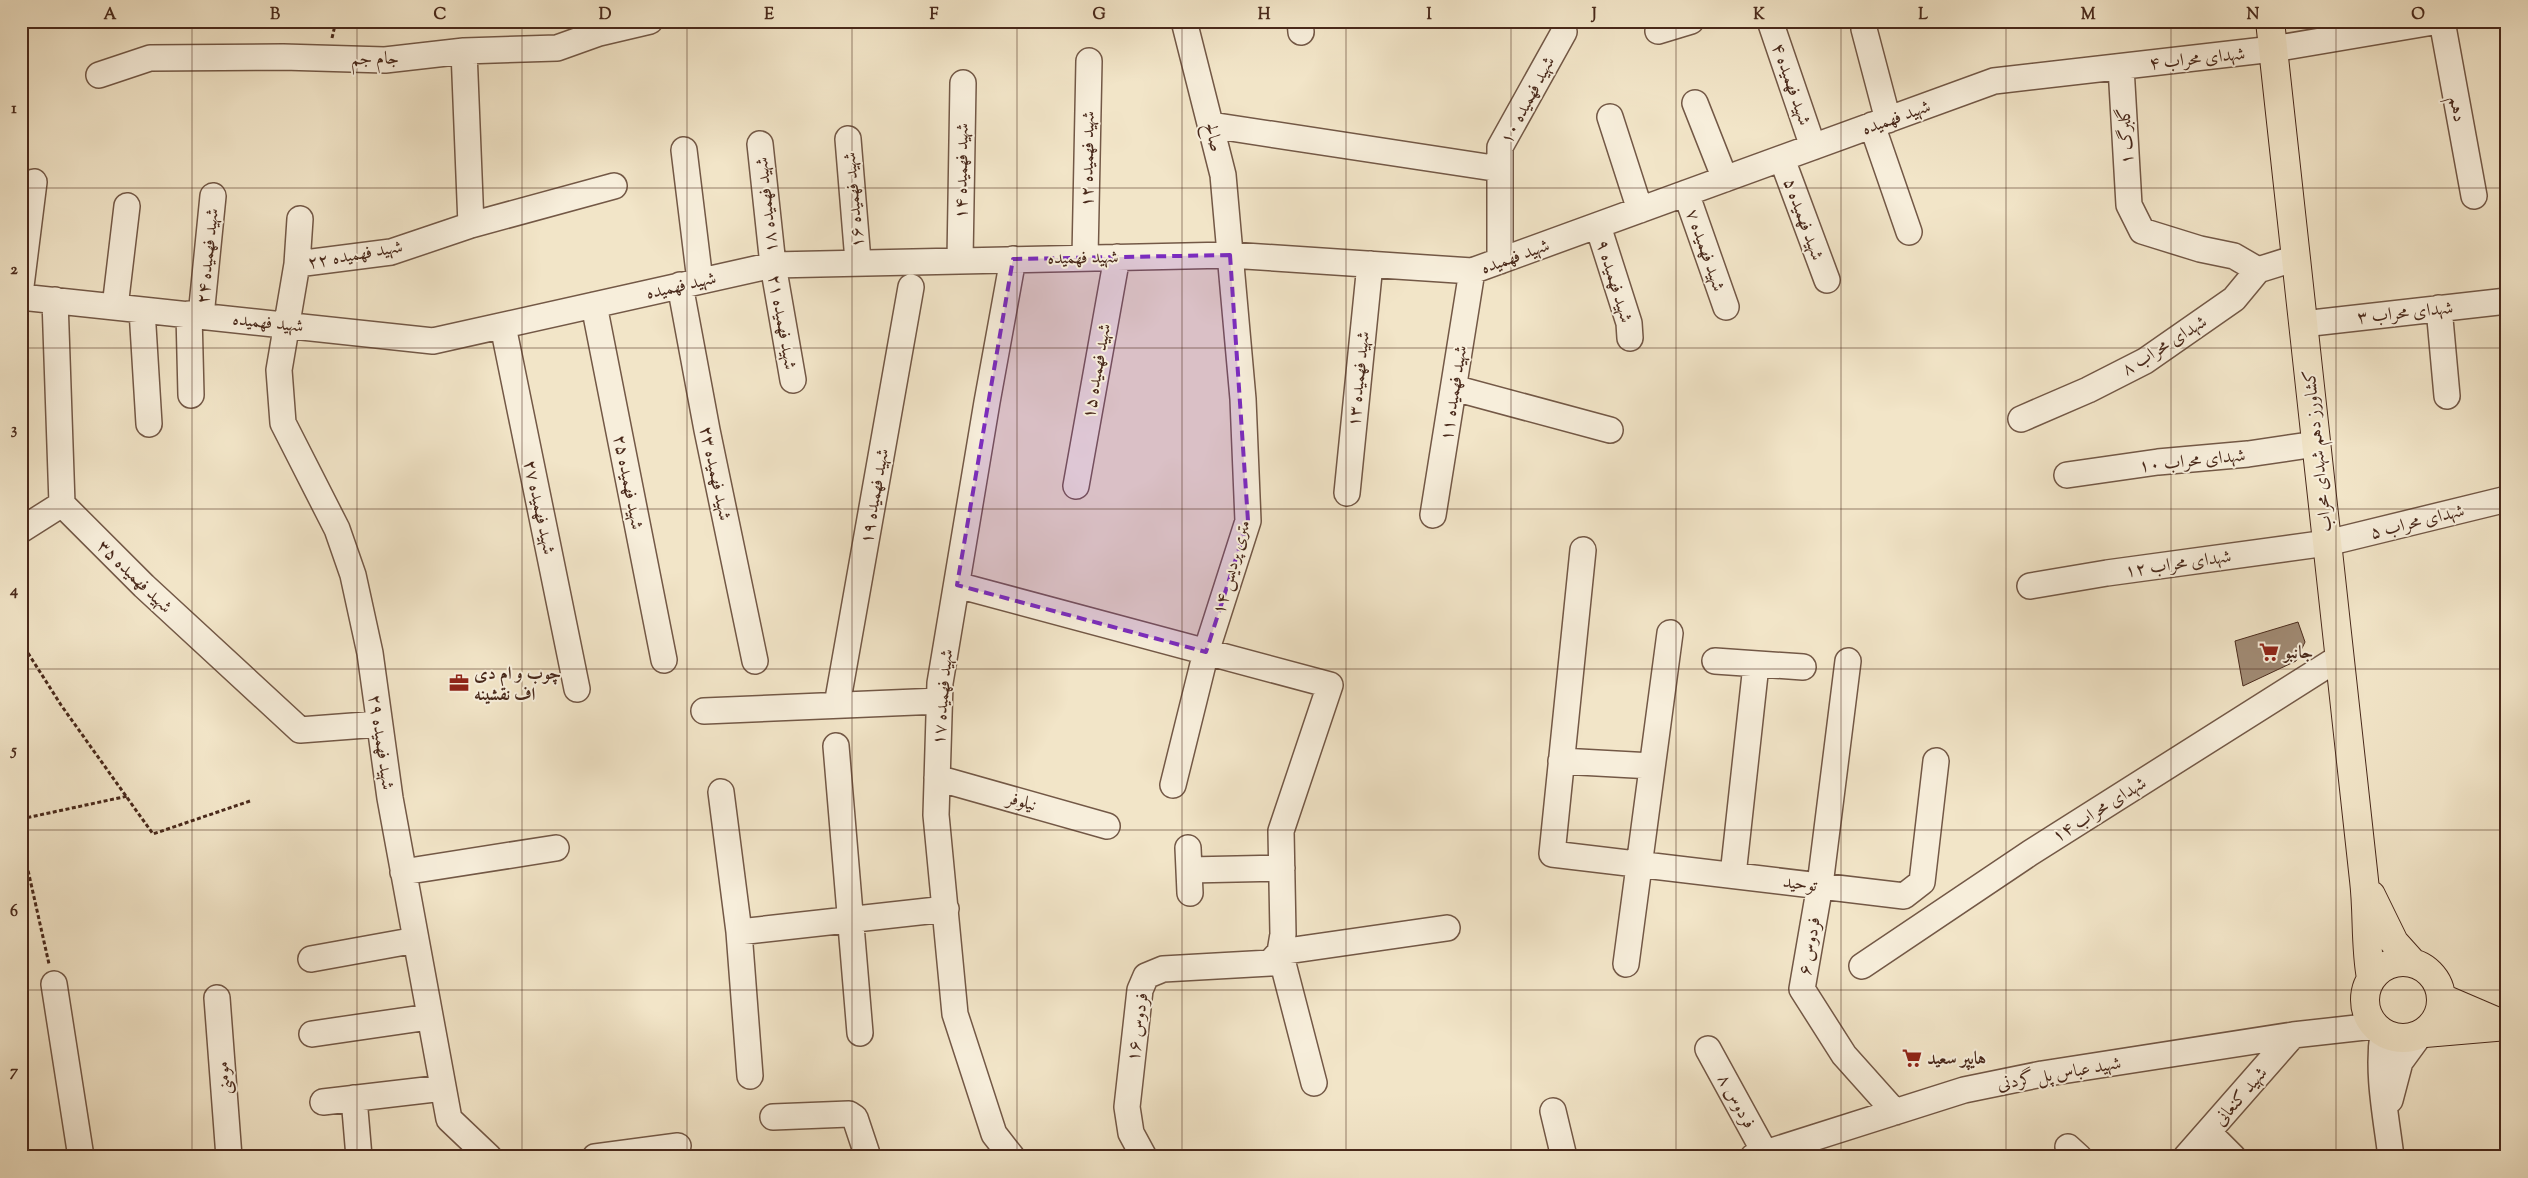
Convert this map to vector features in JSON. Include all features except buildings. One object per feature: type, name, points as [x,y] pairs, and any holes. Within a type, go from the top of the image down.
[{"type":"main road","name":"کشاورز دهم شهدای محراب","points":[[2270,21],[2368,916],[2367,956],[2371,978]]},
{"type":"main road","points":[[2364,880],[2394,942],[2412,962],[2427,970],[2437,982],[2442,998],[2440,1011],[2434,1023],[2422,1034]]},
{"type":"main road","points":[[2412,962],[2397,962],[2382,968],[2371,978],[2366,990],[2365,1003],[2368,1016],[2379,1030],[2401,1038],[2422,1034],[2507,1026]]},
{"type":"main road","points":[[2442,998],[2507,1026]]},
{"type":"street","name":"جام جم","points":[[99,75],[150,58],[283,57],[385,60],[464,51],[557,48],[571,31],[650,21]]},
{"type":"street","name":"صالح","points":[[1184,21],[1223,174],[1230,255]]},
{"type":"street","points":[[1658,31],[1691,21]]},
{"type":"street","name":"شهید فهمیده ۴","points":[[1770,21],[1813,147]]},
{"type":"street","name":"شهدای محراب ۴","points":[[2121,67],[2273,50],[2440,21]]},
{"type":"street","name":"دهم","points":[[2440,21],[2474,196]]},
{"type":"street","points":[[1864,29],[1880,122],[1909,232]]},
{"type":"street","name":"شهید فهمیده ۱۰","points":[[1500,261],[1500,147],[1564,32]]},
{"type":"street","points":[[464,51],[471,225]]},
{"type":"street","name":"شهید فهمیده ۱۲","points":[[1085,257],[1089,61]]},
{"type":"street","name":"شهید فهمیده","points":[[21,297],[433,341],[773,265],[858,261],[1230,255],[1472,271],[1994,81],[2121,67]]},
{"type":"street","name":"گلبرگ ۱","points":[[2121,67],[2129,205],[2142,231],[2200,249],[2234,256],[2258,270]]},
{"type":"street","name":"شهید فهمیده ۱۴","points":[[960,260],[963,83]]},
{"type":"street","points":[[1695,103],[1725,179]]},
{"type":"street","points":[[1610,117],[1640,210]]},
{"type":"street","points":[[1211,125],[1500,169]]},
{"type":"street","name":"شهید فهمیده ۱۶","points":[[848,139],[858,261]]},
{"type":"street","name":"شهید فهمیده ۱۸","points":[[760,144],[773,265]]},
{"type":"street","name":"شهید فهمیده ۲۳","points":[[684,150],[690,283],[707,430],[755,661]]},
{"type":"street","name":"شهید فهمیده ۵","points":[[1782,158],[1827,280]]},
{"type":"street","points":[[21,286],[34,182]]},
{"type":"street","name":"شهید فهمیده ۲۲","points":[[286,324],[297,264],[391,252],[471,225],[614,186]]},
{"type":"street","name":"شهید فهمیده ۷","points":[[1686,193],[1726,307]]},
{"type":"street","name":"شهید فهمیده ۲۴","points":[[191,395],[195,315],[213,196]]},
{"type":"street","points":[[115,307],[126,206]]},
{"type":"street","points":[[297,264],[300,219]]},
{"type":"street","name":"شهید فهمیده ۹","points":[[1598,226],[1630,323],[1630,338]]},
{"type":"street","name":"۱۴ متری پردیس","points":[[1173,785],[1206,652],[1248,521],[1243,399],[1230,255]]},
{"type":"street","name":"شهید فهمیده ۱۵","points":[[1076,486],[1117,257]]},
{"type":"street","points":[[2258,270],[2296,258]]},
{"type":"street","name":"شهید فهمیده ۱۷","points":[[1012,1157],[994,1134],[955,1014],[936,815],[939,701],[956,585],[1013,259]]},
{"type":"street","name":"شهید فهمیده ۱۳","points":[[1347,493],[1370,264]]},
{"type":"street","name":"شهید فهمیده ۲۱","points":[[773,265],[794,380]]},
{"type":"street","name":"شهدای محراب ۸","points":[[2021,419],[2088,390],[2145,360],[2234,299],[2258,270]]},
{"type":"street","name":"شهید فهمیده ۱۱","points":[[1433,515],[1472,271]]},
{"type":"street","name":"شهید فهمیده ۱۹","points":[[837,705],[911,287]]},
{"type":"street","points":[[21,530],[62,504],[55,300]]},
{"type":"street","name":"شهدای محراب ۳","points":[[2303,324],[2507,301]]},
{"type":"street","name":"شهید فهمیده ۲۵","points":[[594,305],[664,660]]},
{"type":"street","points":[[2439,308],[2448,396]]},
{"type":"street","points":[[142,310],[149,424]]},
{"type":"street","name":"شهید فهمیده ۲۹","points":[[286,324],[279,370],[283,423],[337,529],[353,575],[370,653],[403,872],[449,1120],[489,1157]]},
{"type":"street","name":"شهید فهمیده ۲۷","points":[[503,326],[577,688]]},
{"type":"street","points":[[1454,388],[1610,430]]},
{"type":"street","name":"شهدای محراب ۱۰","points":[[2067,475],[2158,462],[2248,454],[2316,444]]},
{"type":"street","name":"شهدای محراب ۵","points":[[2327,542],[2507,499]]},
{"type":"street","name":"شهید فهمیده ۳۵","points":[[62,504],[144,586],[300,730],[380,724]]},
{"type":"street","name":"شهدای محراب ۱۲","points":[[2030,586],[2107,572],[2327,542]]},
{"type":"street","points":[[1583,550],[1561,761],[1652,766]]},
{"type":"street","points":[[956,585],[1330,685],[1281,831],[1283,934],[1280,952],[1314,1083]]},
{"type":"street","points":[[1626,964],[1670,633]]},
{"type":"street","name":"شهدای محراب ۱۴","points":[[1862,966],[2030,853],[2340,657]]},
{"type":"street","points":[[1715,661],[1756,665],[1803,666]]},
{"type":"street","name":"فردوس ۶","points":[[1848,661],[1820,885],[1802,989],[1844,1054],[1894,1112]]},
{"type":"street","points":[[1733,875],[1756,665]]},
{"type":"street","points":[[704,711],[939,701]]},
{"type":"street","points":[[836,746],[860,1033]]},
{"type":"street","name":"توحید","points":[[1561,761],[1552,854],[1904,896],[1922,882],[1936,760]]},
{"type":"street","name":"نیلوفر","points":[[937,778],[1107,826]]},
{"type":"street","points":[[721,792],[739,932],[750,1076]]},
{"type":"street","points":[[403,872],[556,848]]},
{"type":"street","points":[[1189,870],[1282,868]]},
{"type":"street","points":[[739,932],[946,909]]},
{"type":"street","points":[[1280,952],[1447,928]]},
{"type":"street","points":[[310,959],[416,940]]},
{"type":"street","name":"فردوس ۱۶","points":[[1144,1157],[1131,1132],[1127,1107],[1140,990],[1146,976],[1163,969],[1270,963],[1280,952]]},
{"type":"street","points":[[54,984],[81,1157]]},
{"type":"street","name":"مومنی","points":[[217,998],[229,1157]]},
{"type":"street","points":[[312,1034],[429,1017]]},
{"type":"street","points":[[2379,1030],[2391,1157]]},
{"type":"street","name":"شهید عباس پل گردنی","points":[[1759,1155],[1964,1090],[2042,1074],[2293,1035],[2379,1030]]},
{"type":"street","points":[[2387,1120],[2391,1093],[2400,1062],[2422,1034]]},
{"type":"street","name":"شهید کنعانی","points":[[2186,1157],[2293,1035]]},
{"type":"street","name":"فردوس ۸","points":[[1708,1049],[1759,1155]]},
{"type":"street","points":[[323,1102],[443,1088]]},
{"type":"street","points":[[354,1098],[359,1157]]},
{"type":"street","points":[[1554,1112],[1564,1157]]},
{"type":"street","points":[[774,1117],[849,1114],[855,1118],[868,1157]]},
{"type":"street","points":[[2209,1133],[2232,1157]]},
{"type":"street","points":[[595,1157],[678,1146]]},
{"type":"path","points":[[21,642],[62,705],[153,834],[250,801]]},
{"type":"path","points":[[21,819],[128,796]]},
{"type":"path","points":[[21,839],[54,984]]},
{"type":"highlighted area","points":[[1230,255],[1248,521],[1206,652],[957,585],[1013,259]]},
{"type":"place","name":"جانبو","points":[[2269,652]]},
{"type":"place","name":"چوب و ام دی اف نقشینه","points":[[459,683]]},
{"type":"place","name":"هایپر سعید","points":[[1912,1058]]}]
